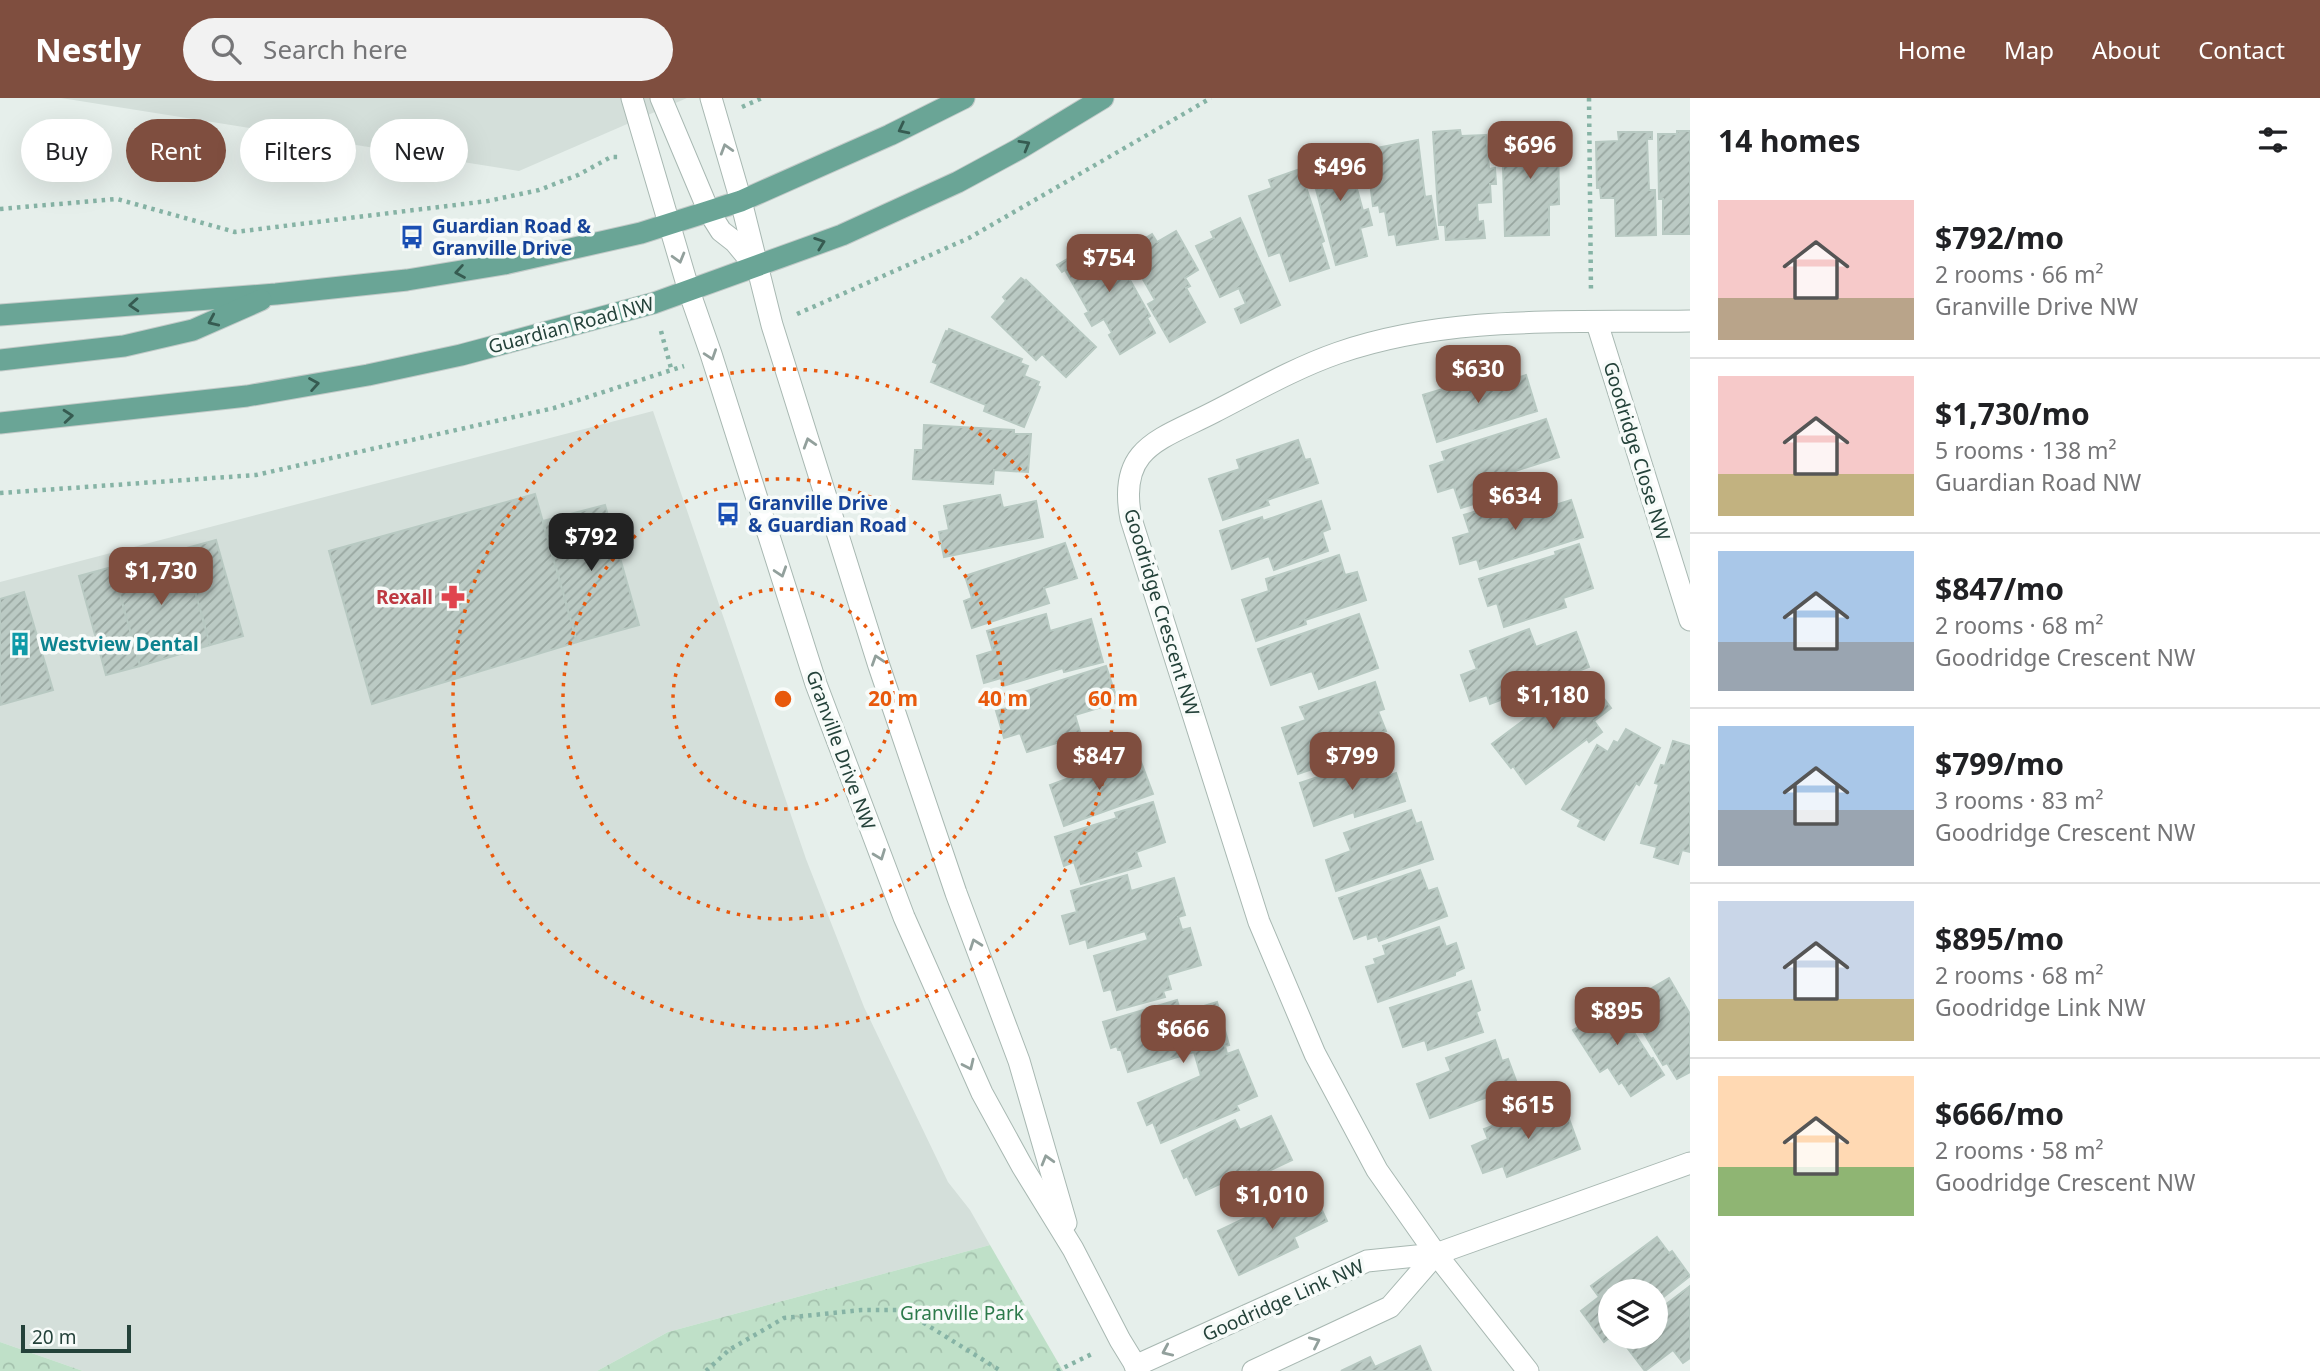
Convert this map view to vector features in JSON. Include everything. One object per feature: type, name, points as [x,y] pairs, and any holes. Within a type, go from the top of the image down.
[{"type":"main road","points":[[0,315],[276,294],[451,274],[670,225],[741,201],[879,140],[964,98]]},
{"type":"main road","name":"Guardian Road NW","points":[[0,423],[247,396],[368,375],[522,339],[654,303],[842,235],[958,182],[1103,98]]},
{"type":"main road","points":[[0,360],[124,346],[193,330],[276,294]]},
{"type":"street","name":"Granville Drive NW","points":[[632,98],[689,290],[816,684],[904,917],[982,1093],[1022,1166],[1073,1249],[1137,1368]]},
{"type":"street","points":[[661,98],[709,212],[721,231],[735,242],[756,266]]},
{"type":"street","name":"Granville Drive NW","points":[[711,98],[741,201],[772,324],[879,666],[956,892],[1018,1061],[1073,1249]]},
{"type":"street","name":"Goodridge Crescent NW","points":[[1528,1371],[1436,1254],[1377,1170],[1340,1106],[1293,1008],[1259,922],[1143,558],[1131,519],[1127,486],[1131,469],[1139,456],[1154,444],[1286,375],[1337,353],[1396,337],[1463,327],[1690,321]]},
{"type":"street","name":"Goodridge Close NW","points":[[1597,323],[1690,620]]},
{"type":"street","name":"Goodridge Link NW","points":[[1137,1368],[1367,1261],[1436,1254],[1690,1163]]},
{"type":"street","name":"Goodridge Link NW","points":[[1253,1371],[1390,1307],[1436,1254]]},
{"type":"path","points":[[716,119],[762,98]]},
{"type":"path","points":[[772,324],[969,239],[1211,98]]},
{"type":"path","points":[[1589,98],[1590,290],[1597,323]]},
{"type":"path","points":[[0,209],[117,199],[235,232],[488,201],[539,190],[578,175],[611,157],[630,157],[648,149]]},
{"type":"path","points":[[0,493],[256,475],[554,408],[672,372],[711,354]]},
{"type":"path","points":[[706,1371],[729,1350],[784,1318],[862,1310],[903,1310],[1002,1371]]},
{"type":"path","points":[[1057,1371],[1120,1340]]},
{"type":"shaded area","points":[[61,98],[687,98],[519,171],[468,163],[468,119],[370,119],[370,147],[356,145],[356,119],[240,119],[240,127],[226,124],[226,119],[193,119]]},
{"type":"shaded area","points":[[653,411],[806,859],[864,1007],[948,1182],[970,1210],[990,1245],[668,1332],[597,1371],[83,1371],[0,1342],[0,582]]},
{"type":"green space","name":"Granville Park","points":[[990,1245],[1063,1371],[597,1371],[668,1332]]},
{"type":"green space","points":[[0,1342],[83,1371],[0,1371]]},
{"type":"building","points":[[1460,130],[1461,136],[1486,135],[1489,169],[1495,168],[1496,184],[1490,184],[1491,202],[1477,203],[1478,222],[1483,221],[1485,238],[1446,240],[1445,225],[1439,225],[1433,132]]},
{"type":"building","points":[[1558,130],[1559,204],[1549,205],[1549,235],[1505,236],[1502,131]]},
{"type":"building","points":[[1677,131],[1690,131],[1690,234],[1663,234],[1663,199],[1659,199],[1658,134],[1677,134]]},
{"type":"building","points":[[1618,132],[1652,132],[1652,139],[1647,139],[1649,190],[1655,190],[1656,235],[1616,236],[1615,198],[1601,198],[1600,188],[1597,188],[1596,142],[1619,141]]},
{"type":"building","points":[[1418,140],[1425,197],[1431,196],[1438,239],[1397,245],[1395,234],[1389,235],[1385,211],[1380,212],[1379,205],[1373,206],[1366,150]]},
{"type":"building","points":[[1345,145],[1363,211],[1368,209],[1372,225],[1360,228],[1367,256],[1336,265],[1307,155]]},
{"type":"building","points":[[1300,169],[1324,241],[1321,243],[1329,268],[1290,281],[1280,252],[1269,256],[1249,196],[1272,188],[1269,180]]},
{"type":"building","points":[[1240,218],[1280,305],[1241,323],[1235,309],[1246,304],[1239,288],[1220,297],[1196,246],[1214,238],[1211,232]]},
{"type":"building","points":[[1176,231],[1198,270],[1185,278],[1190,286],[1186,288],[1205,322],[1170,342],[1148,304],[1155,300],[1126,250],[1152,234],[1157,242]]},
{"type":"building","points":[[1106,237],[1150,316],[1147,318],[1155,333],[1120,354],[1109,335],[1112,333],[1104,319],[1092,326],[1085,314],[1089,312],[1065,270],[1062,272],[1057,265]]},
{"type":"building","points":[[1021,278],[1096,347],[1066,377],[1042,354],[1036,360],[992,317],[1006,301],[1003,297]]},
{"type":"building","points":[[949,329],[1022,359],[1020,363],[1028,366],[1024,376],[1039,382],[1037,386],[1040,387],[1024,427],[984,411],[986,405],[931,382],[938,364],[933,362]]},
{"type":"building","points":[[1492,374],[1494,381],[1507,377],[1508,381],[1526,375],[1537,411],[1437,442],[1423,395]]},
{"type":"building","points":[[1546,419],[1559,457],[1515,471],[1521,489],[1461,508],[1454,487],[1438,492],[1430,466],[1445,461],[1442,452]]},
{"type":"building","points":[[924,425],[1014,430],[1014,434],[1031,434],[1028,472],[994,470],[993,484],[913,479],[915,450],[923,450]]},
{"type":"building","points":[[1298,440],[1305,460],[1310,459],[1318,483],[1267,500],[1269,505],[1223,520],[1209,479],[1240,469],[1237,460]]},
{"type":"building","name":"Rexall","points":[[535,494],[577,642],[372,704],[329,551]]},
{"type":"building","points":[[1000,495],[1003,508],[1036,501],[1043,537],[944,557],[939,532],[949,530],[944,506]]},
{"type":"building","points":[[1525,496],[1530,513],[1571,500],[1583,537],[1480,569],[1477,559],[1460,564],[1453,538],[1470,533],[1464,515]]},
{"type":"building","points":[[1321,501],[1330,529],[1322,532],[1328,551],[1274,570],[1269,556],[1232,569],[1220,531],[1262,517],[1263,521]]},
{"type":"building","points":[[605,505],[639,625],[577,642],[543,521]]},
{"type":"building","points":[[216,540],[243,636],[210,645],[183,549]]},
{"type":"building","points":[[1065,543],[1077,578],[1044,588],[1049,603],[972,628],[964,601],[972,598],[965,576]]},
{"type":"building","points":[[1579,544],[1593,588],[1563,598],[1566,607],[1504,627],[1497,603],[1488,606],[1479,579],[1556,555],[1555,552]]},
{"type":"building","points":[[183,549],[210,645],[140,666],[112,567]]},
{"type":"building","points":[[1339,555],[1345,575],[1357,572],[1366,600],[1305,620],[1306,624],[1256,641],[1242,600],[1269,591],[1266,579]]},
{"type":"building","points":[[112,567],[140,666],[106,675],[79,576]]},
{"type":"building","name":"Westview Dental","points":[[24,592],[53,690],[0,705],[0,599]]},
{"type":"building","points":[[1046,614],[1050,631],[1091,619],[1103,662],[1064,672],[1063,668],[1003,686],[1001,678],[984,683],[977,656],[993,651],[987,631]]},
{"type":"building","points":[[1359,614],[1378,668],[1319,689],[1312,671],[1271,685],[1258,649]]},
{"type":"building","points":[[1529,629],[1536,647],[1576,632],[1589,667],[1490,704],[1487,695],[1470,701],[1461,675],[1477,669],[1470,651]]},
{"type":"building","points":[[1106,666],[1118,702],[1075,715],[1080,732],[1075,734],[1076,737],[1027,752],[1020,733],[1004,738],[996,711],[1011,707],[1008,697]]},
{"type":"building","points":[[1588,677],[1611,708],[1594,721],[1602,732],[1589,742],[1587,739],[1526,784],[1492,744],[1556,696],[1558,699]]},
{"type":"building","points":[[1375,682],[1384,709],[1378,711],[1386,731],[1373,735],[1375,740],[1342,751],[1344,758],[1298,774],[1282,728],[1306,720],[1300,707]]},
{"type":"building","points":[[1626,729],[1660,748],[1639,785],[1636,783],[1604,840],[1578,826],[1581,820],[1562,809],[1597,745],[1608,752],[1614,741],[1618,743]]},
{"type":"building","points":[[1673,741],[1690,746],[1690,852],[1682,850],[1678,864],[1654,857],[1657,847],[1641,843],[1659,784],[1655,783],[1661,765],[1665,766]]},
{"type":"building","points":[[1380,755],[1388,776],[1396,773],[1405,801],[1355,817],[1354,812],[1314,826],[1300,783],[1339,770],[1340,774],[1371,764],[1369,758]]},
{"type":"building","points":[[1141,762],[1153,794],[1064,826],[1050,785],[1093,769],[1096,778]]},
{"type":"building","points":[[1153,802],[1165,842],[1136,852],[1141,866],[1081,884],[1074,862],[1064,866],[1055,837],[1117,818],[1115,813]]},
{"type":"building","points":[[1411,810],[1416,824],[1421,822],[1433,859],[1336,891],[1326,860],[1351,851],[1344,833]]},
{"type":"building","points":[[1420,870],[1428,891],[1437,888],[1447,916],[1379,941],[1377,936],[1368,939],[1367,934],[1354,939],[1339,898]]},
{"type":"building","points":[[1127,875],[1131,891],[1174,878],[1185,915],[1178,917],[1182,930],[1190,928],[1201,965],[1167,975],[1171,989],[1163,991],[1165,997],[1117,1010],[1111,989],[1104,991],[1094,956],[1148,940],[1145,931],[1088,948],[1086,939],[1070,944],[1062,916],[1077,912],[1071,891]]},
{"type":"building","points":[[1439,927],[1446,947],[1456,943],[1464,968],[1455,972],[1455,975],[1378,1002],[1366,967],[1376,964],[1374,959],[1386,955],[1383,946]]},
{"type":"building","points":[[1669,978],[1690,1014],[1690,1072],[1677,1079],[1667,1063],[1663,1065],[1626,1003]]},
{"type":"building","points":[[1471,981],[1480,1010],[1476,1012],[1483,1032],[1428,1050],[1425,1040],[1403,1047],[1390,1008]]},
{"type":"building","points":[[1610,995],[1664,1075],[1631,1096],[1608,1067],[1600,1072],[1573,1030],[1590,1020],[1585,1012]]},
{"type":"building","points":[[1177,1000],[1181,1013],[1217,1002],[1229,1045],[1225,1046],[1227,1054],[1238,1050],[1257,1096],[1236,1105],[1239,1110],[1161,1143],[1153,1122],[1147,1125],[1138,1103],[1201,1076],[1194,1052],[1128,1072],[1121,1050],[1118,1050],[1117,1046],[1111,1048],[1103,1022]]},
{"type":"building","points":[[1495,1040],[1502,1061],[1508,1059],[1518,1086],[1430,1118],[1417,1084],[1451,1071],[1446,1058]]},
{"type":"building","points":[[1562,1100],[1580,1149],[1507,1177],[1503,1166],[1483,1173],[1472,1146],[1488,1139],[1484,1129]]},
{"type":"building","points":[[1271,1116],[1292,1160],[1252,1179],[1248,1171],[1196,1195],[1187,1176],[1184,1178],[1172,1151],[1235,1120],[1240,1130]]},
{"type":"building","points":[[1311,1187],[1327,1221],[1294,1237],[1298,1247],[1239,1275],[1218,1231]]},
{"type":"building","points":[[1657,1237],[1669,1253],[1672,1251],[1690,1276],[1668,1293],[1668,1279],[1600,1279]]},
{"type":"building","points":[[1598,1281],[1598,1296],[1591,1286]]},
{"type":"building","points":[[1690,1286],[1690,1358],[1683,1363],[1673,1350],[1645,1371],[1628,1349],[1668,1349],[1668,1303]]},
{"type":"building","points":[[1598,1298],[1598,1334],[1581,1311]]},
{"type":"building","points":[[1420,1346],[1431,1371],[1341,1371],[1370,1357],[1375,1367]]},
{"type":"place","name":"Guardian Road & Granville Drive","points":[[412,237]]},
{"type":"place","name":"Granville Drive & Guardian Road","points":[[728,514]]},
{"type":"place","name":"Rexall","points":[[453,597]]},
{"type":"place","name":"Westview Dental","points":[[20,644]]}]
